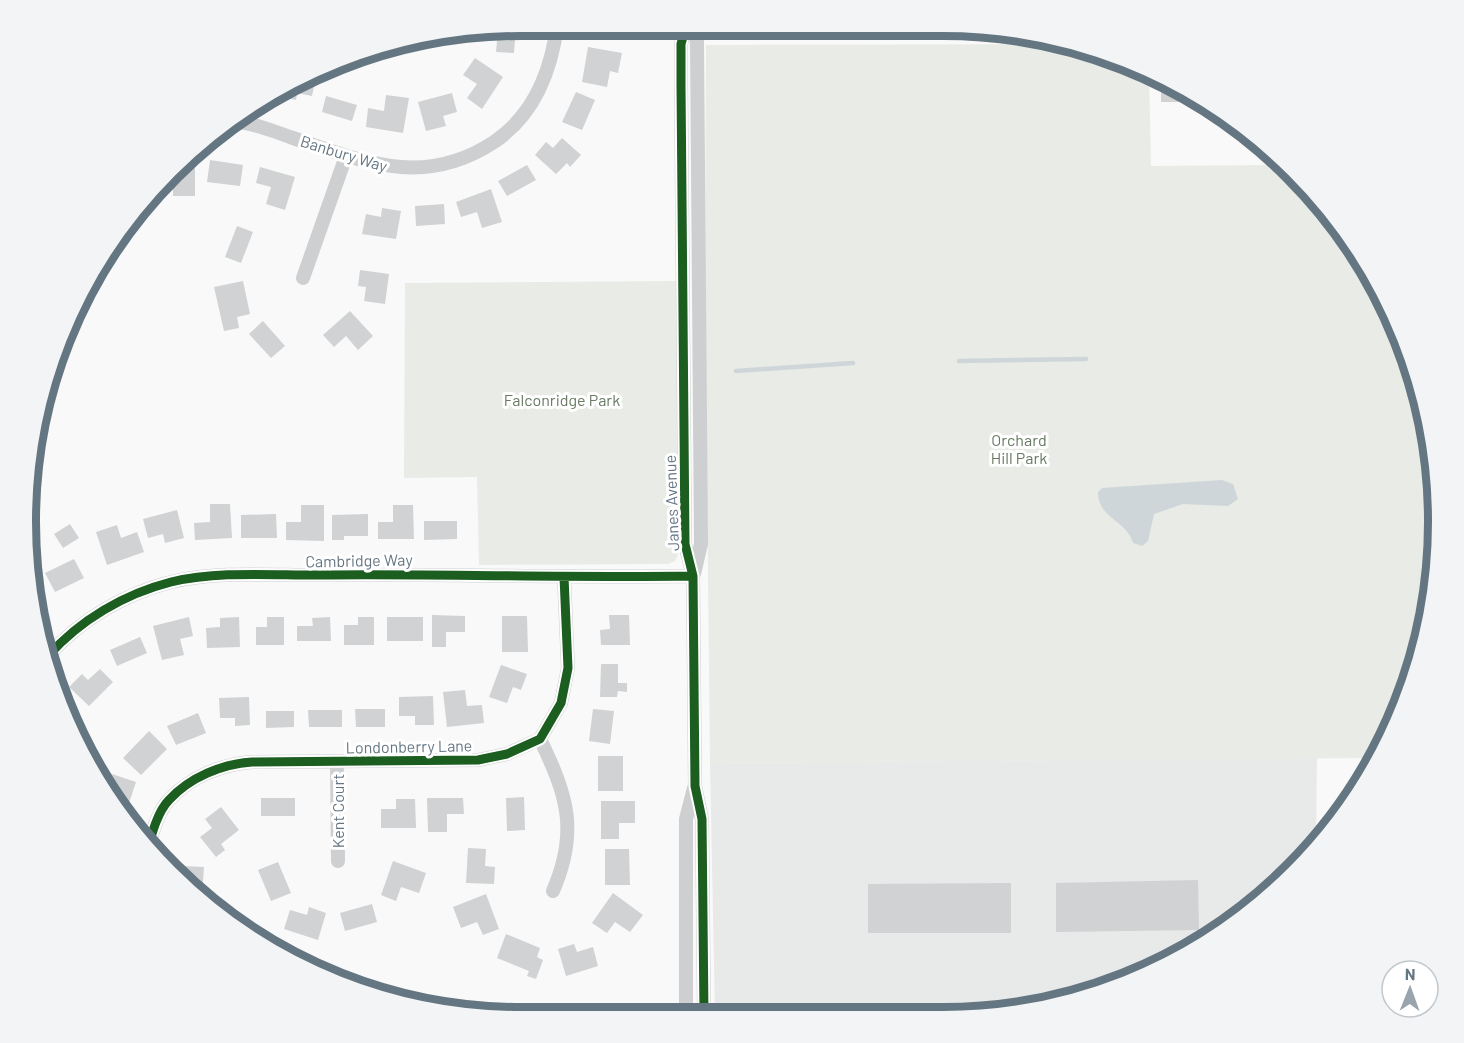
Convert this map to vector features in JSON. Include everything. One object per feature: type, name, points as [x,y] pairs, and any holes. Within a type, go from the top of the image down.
[{"type":"street","name":"Banbury Way","points":[[245,123],[378,165],[413,169],[451,164],[483,149],[513,129],[534,100],[550,66],[555,36]]},
{"type":"street","name":"Janes Avenue","points":[[684,36],[681,44],[681,85],[685,544],[693,576],[695,786],[702,819],[704,1007]]},
{"type":"street","name":"Janes Avenue","points":[[693,576],[701,544],[698,57],[695,36]]},
{"type":"street","points":[[303,278],[346,156]]},
{"type":"street","name":"Cambridge Way","points":[[54,650],[64,639],[118,602],[154,588],[187,579],[482,573],[564,577],[693,576]]},
{"type":"street","points":[[553,891],[564,866],[568,818],[561,782],[540,739],[561,703],[567,680],[564,577]]},
{"type":"street","name":"Londonberry Lane","points":[[152,838],[168,801],[218,768],[252,762],[477,760],[507,754],[540,739]]},
{"type":"street","name":"Kent Court","points":[[337,762],[338,861]]},
{"type":"street","name":"Janes Avenue","points":[[687,1007],[686,819],[695,786]]},
{"type":"shaded area","points":[[1222,480],[1233,484],[1238,499],[1228,506],[1183,504],[1154,514],[1148,541],[1142,546],[1133,543],[1130,535],[1107,514],[1099,501],[1098,492],[1102,488]]},
{"type":"shaded area","points":[[1317,758],[1316,832],[1263,887],[1212,925],[1157,957],[1099,981],[1037,998],[974,1006],[715,1007],[710,763]]},
{"type":"green space","name":"Orchard Hill Park","points":[[1031,44],[1068,53],[1099,62],[1149,82],[1151,166],[1272,165],[1308,201],[1346,252],[1378,307],[1402,365],[1419,427],[1424,458],[1428,522],[1424,585],[1419,616],[1402,678],[1391,707],[1366,758],[710,763],[705,289],[706,45]]},
{"type":"green space","name":"Falconridge Park","points":[[677,281],[681,548],[675,561],[668,564],[479,565],[477,477],[404,478],[405,283]]},
{"type":"building","points":[[515,36],[514,53],[496,52],[497,37]]},
{"type":"building","points":[[588,47],[622,53],[618,73],[610,71],[607,87],[582,82]]},
{"type":"building","points":[[475,58],[503,77],[482,109],[467,98],[477,84],[463,75]]},
{"type":"building","points":[[315,82],[312,96],[297,93],[296,100],[285,98]]},
{"type":"building","points":[[1161,88],[1187,102],[1161,102]]},
{"type":"building","points":[[576,92],[595,100],[582,130],[562,122]]},
{"type":"building","points":[[452,93],[457,112],[443,116],[446,126],[426,131],[418,102]]},
{"type":"building","points":[[386,95],[409,98],[403,133],[366,127],[368,108],[384,111]]},
{"type":"building","points":[[326,96],[357,105],[352,121],[322,112]]},
{"type":"building","points":[[562,138],[581,155],[570,167],[567,163],[556,174],[535,155],[546,142],[553,148]]},
{"type":"building","points":[[210,160],[243,165],[240,186],[207,182]]},
{"type":"building","points":[[195,162],[195,196],[173,196],[173,183]]},
{"type":"building","points":[[527,165],[536,180],[507,196],[498,181]]},
{"type":"building","points":[[260,167],[295,177],[285,210],[266,204],[271,187],[256,183]]},
{"type":"building","points":[[491,189],[502,222],[482,228],[477,212],[461,217],[456,202]]},
{"type":"building","points":[[444,204],[445,224],[416,226],[415,206]]},
{"type":"building","points":[[382,208],[401,211],[396,239],[362,234],[366,214],[381,217]]},
{"type":"building","points":[[237,226],[253,232],[241,263],[225,257]]},
{"type":"building","points":[[360,270],[389,274],[385,304],[364,301],[366,287],[358,286]]},
{"type":"building","points":[[243,281],[250,314],[237,317],[239,328],[224,331],[214,287]]},
{"type":"building","points":[[350,311],[373,336],[358,350],[346,336],[334,347],[323,335]]},
{"type":"building","points":[[263,321],[285,346],[271,358],[249,334]]},
{"type":"building","points":[[210,504],[230,504],[232,538],[195,540],[194,523],[210,522]]},
{"type":"building","points":[[301,505],[324,505],[324,541],[286,540],[286,522],[301,522]]},
{"type":"building","points":[[393,505],[413,505],[414,539],[378,539],[378,522],[393,522]]},
{"type":"building","points":[[177,510],[184,538],[165,543],[163,534],[148,538],[143,519]]},
{"type":"building","points":[[276,514],[277,538],[241,538],[241,515]]},
{"type":"building","points":[[368,514],[368,536],[344,536],[344,540],[332,540],[332,515]]},
{"type":"building","points":[[424,521],[457,521],[457,539],[424,540]]},
{"type":"building","points":[[70,524],[79,538],[63,548],[54,534]]},
{"type":"building","points":[[117,525],[121,538],[137,532],[144,552],[107,565],[96,532]]},
{"type":"building","points":[[74,559],[84,578],[55,592],[45,573]]},
{"type":"building","points":[[432,615],[465,616],[465,632],[446,632],[446,647],[432,647]]},
{"type":"building","points":[[609,615],[629,615],[630,645],[601,645],[600,630],[610,629]]},
{"type":"building","points":[[502,616],[527,616],[528,652],[502,652]]},
{"type":"building","points":[[189,617],[193,636],[180,639],[184,655],[162,660],[153,626]]},
{"type":"building","points":[[239,617],[240,647],[207,648],[206,628],[220,627],[220,618]]},
{"type":"building","points":[[267,617],[284,617],[284,645],[256,645],[256,627],[267,627]]},
{"type":"building","points":[[330,617],[331,641],[297,641],[297,626],[313,626],[312,618]]},
{"type":"building","points":[[358,617],[374,617],[374,645],[344,645],[344,625],[358,625]]},
{"type":"building","points":[[387,617],[423,617],[423,641],[387,641]]},
{"type":"building","points":[[140,637],[147,653],[117,666],[110,650]]},
{"type":"building","points":[[601,664],[618,664],[618,683],[627,683],[627,692],[618,691],[617,697],[600,697]]},
{"type":"building","points":[[501,665],[527,674],[521,690],[513,687],[507,703],[489,697]]},
{"type":"building","points":[[100,669],[113,682],[89,706],[69,687],[82,674],[88,680]]},
{"type":"building","points":[[465,690],[467,706],[482,705],[484,723],[447,727],[443,692]]},
{"type":"building","points":[[433,696],[434,725],[415,725],[415,716],[399,716],[399,697]]},
{"type":"building","points":[[249,697],[250,725],[235,726],[235,718],[220,718],[219,698]]},
{"type":"building","points":[[355,709],[385,709],[385,727],[356,727]]},
{"type":"building","points":[[593,709],[614,711],[610,744],[589,741]]},
{"type":"building","points":[[308,710],[342,710],[342,727],[309,727]]},
{"type":"building","points":[[266,711],[294,711],[294,727],[266,728]]},
{"type":"building","points":[[198,713],[206,733],[176,745],[167,726]]},
{"type":"building","points":[[149,731],[167,749],[141,775],[123,758]]},
{"type":"building","points":[[598,756],[623,756],[623,791],[598,791]]},
{"type":"building","points":[[106,772],[136,782],[128,806]]},
{"type":"building","points":[[524,797],[525,830],[507,831],[506,798]]},
{"type":"building","points":[[261,798],[295,798],[295,816],[261,816]]},
{"type":"building","points":[[427,798],[463,798],[464,814],[447,814],[447,832],[428,832]]},
{"type":"building","points":[[396,799],[415,799],[416,828],[381,828],[381,809],[396,809]]},
{"type":"building","points":[[601,801],[635,801],[635,823],[619,823],[619,839],[601,839]]},
{"type":"building","points":[[221,807],[239,830],[221,844],[225,850],[216,857],[200,837],[212,828],[205,819]]},
{"type":"building","points":[[468,848],[486,849],[485,866],[495,867],[494,884],[466,883]]},
{"type":"building","points":[[605,849],[629,849],[630,885],[605,885]]},
{"type":"building","points":[[393,861],[426,873],[419,893],[401,887],[396,901],[381,895]]},
{"type":"building","points":[[278,862],[291,893],[271,901],[258,870]]},
{"type":"building","points":[[184,866],[204,867],[203,888],[201,887],[183,870]]},
{"type":"building","points":[[1198,880],[1199,930],[1056,932],[1056,883]]},
{"type":"building","points":[[1011,883],[1011,933],[868,933],[868,884]]},
{"type":"building","points":[[613,893],[643,915],[630,932],[615,922],[607,933],[592,923]]},
{"type":"building","points":[[486,894],[499,929],[483,935],[477,922],[461,928],[453,907]]},
{"type":"building","points":[[372,904],[377,922],[345,931],[340,913]]},
{"type":"building","points":[[309,907],[326,913],[318,940],[284,929],[290,910],[307,915]]},
{"type":"building","points":[[506,934],[540,948],[537,957],[543,960],[536,979],[527,976],[529,971],[497,958]]},
{"type":"building","points":[[574,944],[577,952],[593,947],[598,966],[566,976],[558,949]]},
{"type":"waterway","points":[[959,361],[1086,359]]},
{"type":"waterway","points":[[736,371],[853,363]]},
{"type":"cycle path","points":[[683,36],[681,44],[685,544],[693,576],[695,786],[702,819],[704,1007]]},
{"type":"cycle path","points":[[54,650],[74,631],[120,601],[154,587],[190,578],[250,574],[693,576]]},
{"type":"cycle path","points":[[152,837],[165,805],[177,792],[197,778],[229,766],[252,762],[478,760],[507,754],[540,739],[561,703],[568,668],[564,577]]}]
